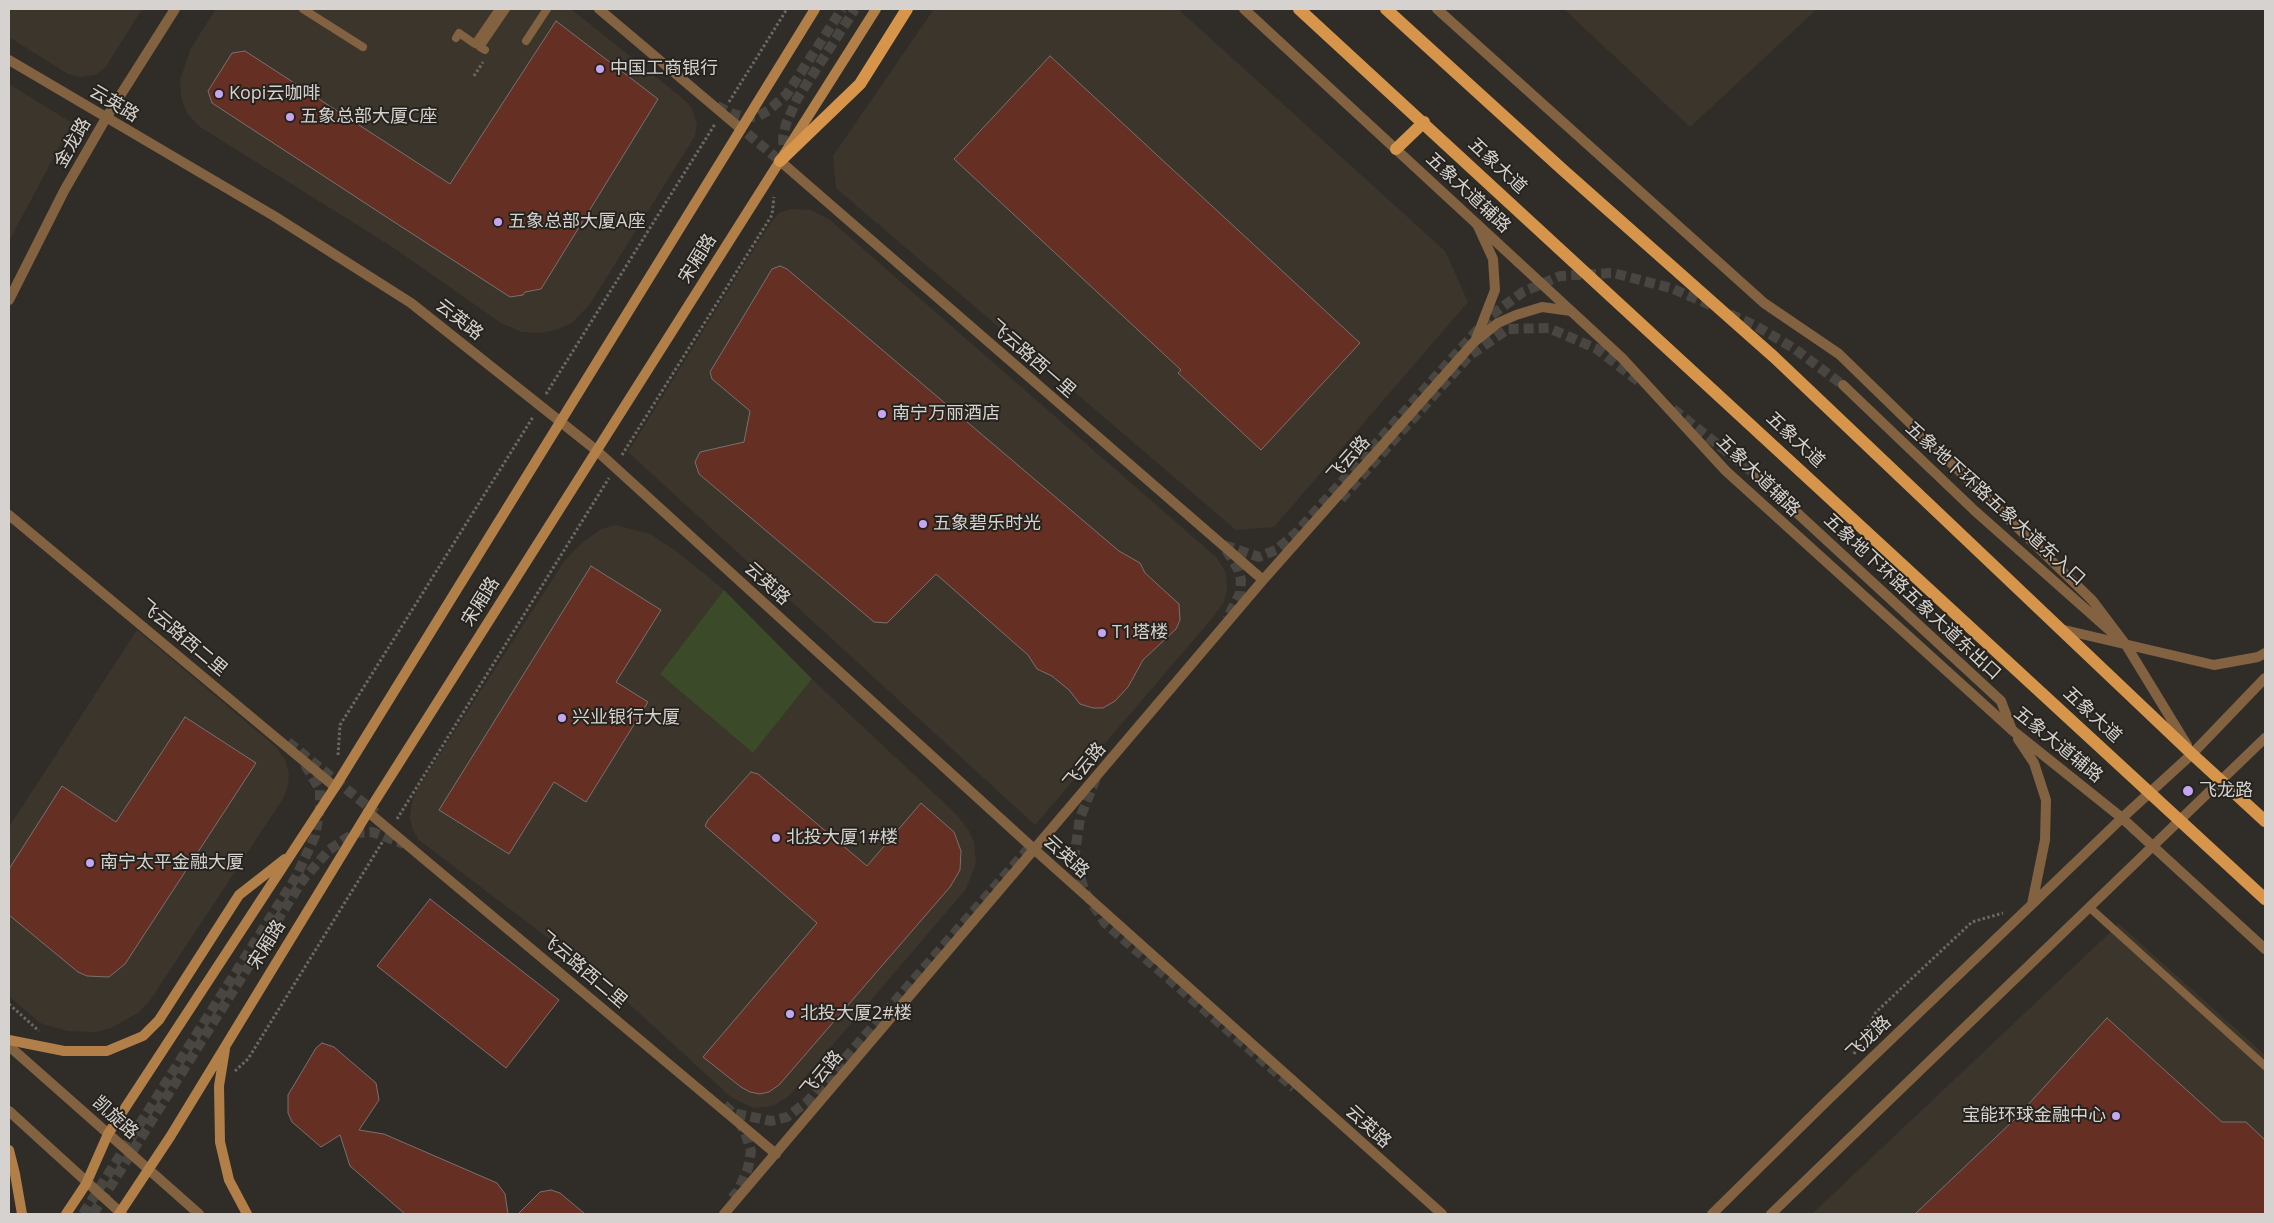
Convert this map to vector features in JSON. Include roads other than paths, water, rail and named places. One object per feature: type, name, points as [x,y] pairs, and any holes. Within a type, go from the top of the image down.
[{"type":"main road","name":"宋厢路","points":[[66,1214],[86,1184],[108,1134],[335,787],[815,9]]},
{"type":"main road","name":"宋厢路","points":[[120,1214],[170,1137],[368,812],[876,9]]},
{"type":"main road","points":[[780,161],[860,84],[907,9]]},
{"type":"main road","name":"五象大道","points":[[1298,9],[1424,122],[2265,899]]},
{"type":"main road","points":[[1386,9],[1563,170],[1774,357],[2192,754],[2265,820]]},
{"type":"main road","points":[[1396,149],[1424,122]]},
{"type":"main road","points":[[9,1040],[60,1050],[107,1051],[143,1036],[159,1020],[239,895],[292,853]]},
{"type":"main road","points":[[226,1044],[219,1086],[220,1142],[229,1180],[246,1214]]},
{"type":"main road","points":[[9,1150],[22,1214]]},
{"type":"street","name":"金龙路","points":[[9,300],[64,191],[106,118],[175,9]]},
{"type":"street","points":[[599,9],[742,130]]},
{"type":"street","name":"五象大道辅路","points":[[1244,9],[1622,358],[1726,471],[2012,730],[2122,818],[2265,949]]},
{"type":"street","points":[[1437,9],[1764,303],[1839,354],[2092,600],[2126,645],[2192,754]]},
{"type":"street","name":"云英路","points":[[9,60],[274,216],[411,303],[560,420],[596,450],[1035,850],[1442,1214]]},
{"type":"street","name":"飞云路西一里","points":[[780,161],[1263,580]]},
{"type":"street","name":"飞云路","points":[[1474,342],[1495,290],[1493,259],[1477,224]]},
{"type":"street","name":"飞云路","points":[[724,1214],[1263,580],[1474,342],[1498,323],[1516,315],[1542,307],[1570,311]]},
{"type":"street","name":"五象地下环路五象大道东入口","points":[[1843,386],[1975,511],[2126,645]]},
{"type":"street","name":"五象地下环路五象大道东出口","points":[[1756,475],[2001,701],[2012,730]]},
{"type":"street","name":"飞云路西二里","points":[[9,515],[335,787]]},
{"type":"street","points":[[2060,629],[2214,665],[2258,657],[2265,653]]},
{"type":"street","name":"飞龙路","points":[[1712,1214],[2032,904],[2192,754],[2265,678]]},
{"type":"street","points":[[2012,730],[2034,763],[2046,800],[2045,840],[2032,904]]},
{"type":"street","points":[[1771,1214],[2089,907],[2180,822],[2265,738]]},
{"type":"street","name":"飞云路西二里","points":[[368,812],[776,1154]]},
{"type":"street","name":"凯旋路","points":[[9,1046],[199,1213]]},
{"type":"street","points":[[9,1111],[120,1214]]},
{"type":"lane","points":[[304,9],[363,46]]},
{"type":"lane","points":[[456,38],[459,33],[475,44],[499,9]]},
{"type":"lane","points":[[485,50],[480,47],[506,9]]},
{"type":"lane","points":[[526,41],[547,9]]},
{"type":"lane","points":[[2089,907],[2265,1066]]},
{"type":"tunnel","points":[[717,106],[733,114],[746,117],[757,117],[769,110],[787,94],[842,9]]},
{"type":"tunnel","points":[[788,159],[784,150],[783,138],[786,124],[797,99],[855,9]]},
{"type":"tunnel","points":[[736,124],[786,166]]},
{"type":"tunnel","points":[[1224,545],[1259,557],[1276,550],[1297,532],[1490,316],[1523,292],[1560,276],[1613,273],[1671,288],[1715,307]]},
{"type":"tunnel","points":[[1730,314],[1756,326],[1795,349],[1843,385]]},
{"type":"tunnel","points":[[1341,499],[1469,356],[1508,329],[1549,328],[1597,349],[1642,384]]},
{"type":"tunnel","points":[[1673,409],[1756,475]]},
{"type":"tunnel","points":[[1226,550],[1238,569],[1241,580],[1240,593],[1227,619]]},
{"type":"tunnel","points":[[288,742],[376,813]]},
{"type":"tunnel","points":[[83,1214],[296,877],[315,836],[320,808],[320,790],[304,763]]},
{"type":"tunnel","points":[[1096,778],[1080,818],[1074,859],[1085,892],[1105,923],[1294,1088]]},
{"type":"tunnel","points":[[93,1214],[302,881],[329,850],[354,833],[372,832],[404,844]]},
{"type":"tunnel","points":[[724,1105],[733,1113],[771,1121],[787,1117],[808,1101],[1028,849]]},
{"type":"tunnel","points":[[732,1198],[738,1191],[748,1168],[751,1151],[745,1132],[740,1124]]},
{"type":"place","name":"中国工商银行","points":[[600,69]]},
{"type":"place","name":"Kopi云咖啡","points":[[219,94]]},
{"type":"place","name":"五象总部大厦C座","points":[[290,117]]},
{"type":"place","name":"五象总部大厦A座","points":[[498,222]]},
{"type":"place","name":"南宁万丽酒店","points":[[882,414]]},
{"type":"place","name":"五象碧乐时光","points":[[923,524]]},
{"type":"place","name":"T1塔楼","points":[[1102,633]]},
{"type":"place","name":"兴业银行大厦","points":[[562,718]]},
{"type":"place","name":"飞龙路","points":[[2188,791]]},
{"type":"place","name":"北投大厦1#楼","points":[[776,838]]},
{"type":"place","name":"南宁太平金融大厦","points":[[90,863]]},
{"type":"place","name":"北投大厦2#楼","points":[[790,1014]]},
{"type":"place","name":"宝能环球金融中心","points":[[2116,1116]]}]
